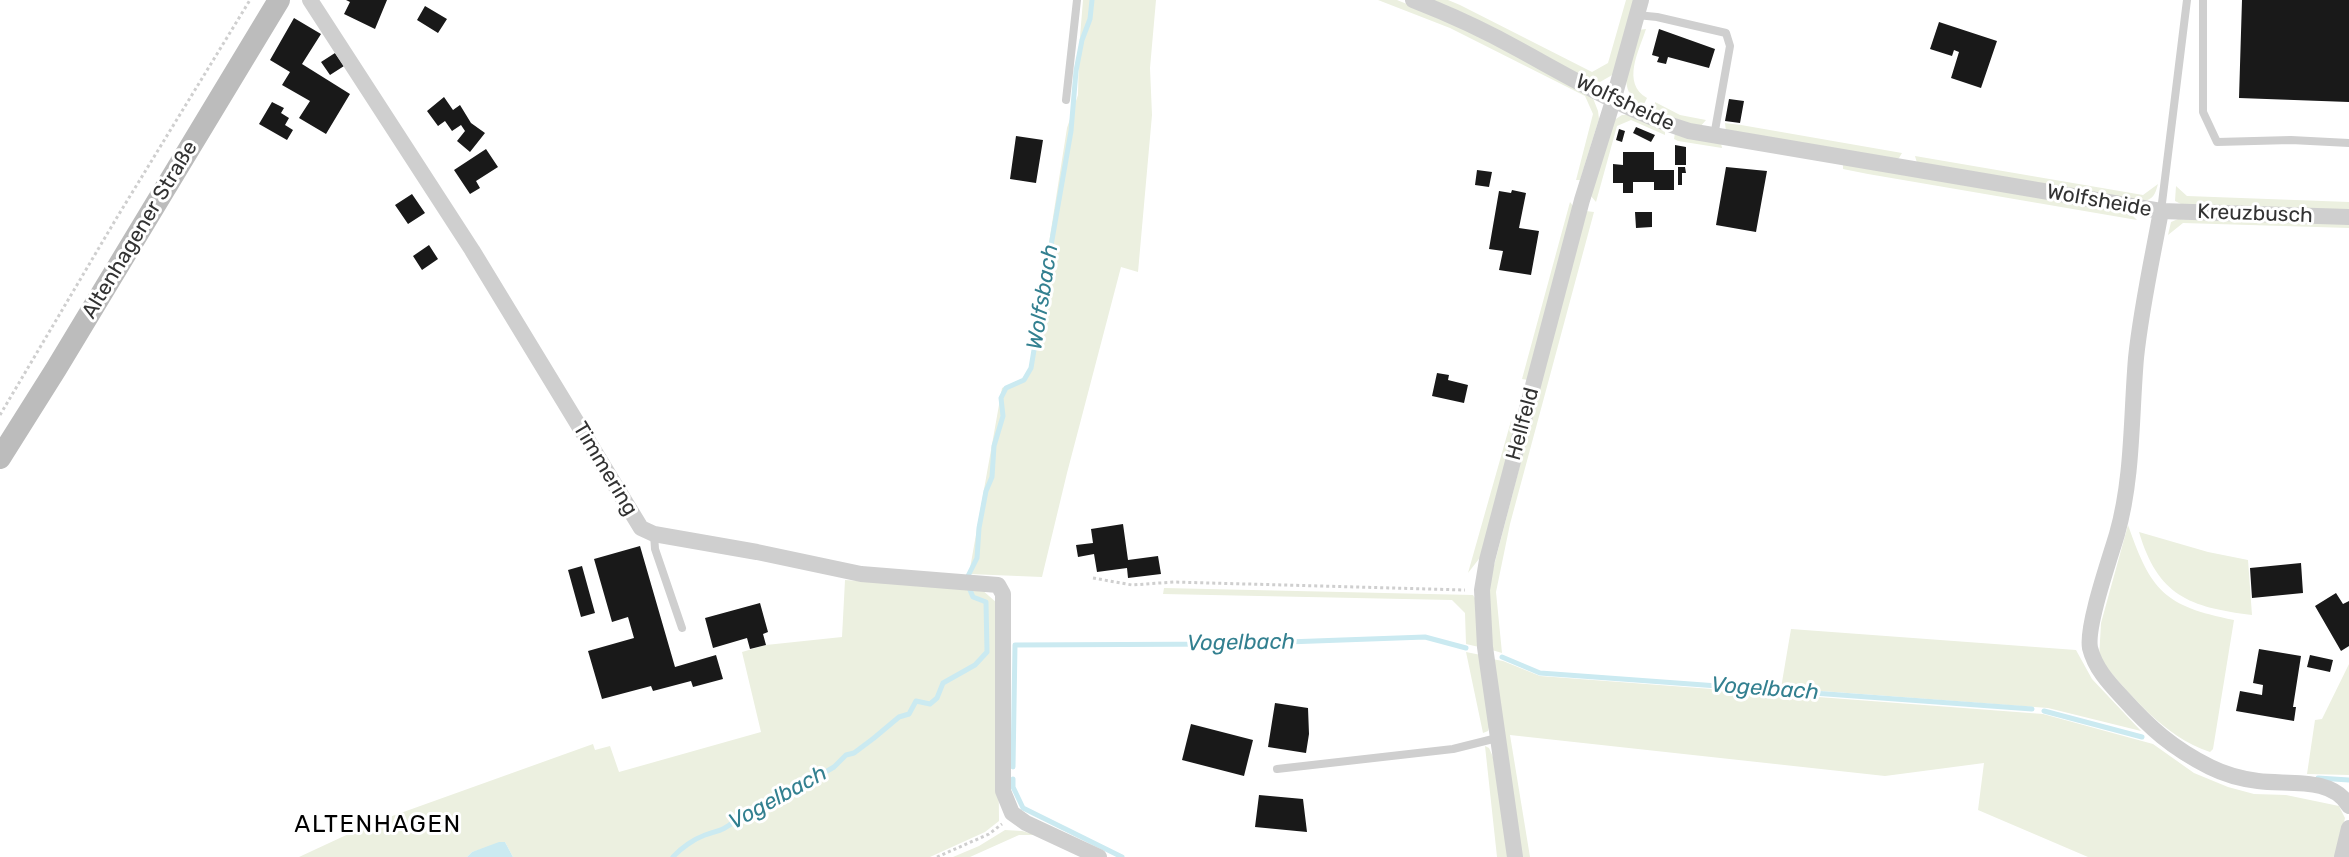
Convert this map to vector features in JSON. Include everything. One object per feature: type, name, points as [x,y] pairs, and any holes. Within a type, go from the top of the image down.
[{"type":"main road","name":"Altenhagener Straße","points":[[0,458],[279,0]]},
{"type":"street","name":"Timmering","points":[[310,0],[472,250],[641,528],[654,534],[757,552],[861,574],[998,585],[1003,594],[1003,791],[1012,813]]},
{"type":"street","name":"Wolfsheide","points":[[1413,0],[1458,18],[1613,101],[1670,125],[1714,136],[2161,211],[2141,317],[2125,506],[2094,614],[2090,646],[2096,664],[2105,679],[2150,728],[2184,753],[2213,769],[2240,778],[2320,786],[2343,797],[2349,807]]},
{"type":"street","name":"Hellfeld","points":[[1515,857],[1485,647],[1482,590],[1487,560],[1582,200],[1639,7]]},
{"type":"street","name":"Kreuzbusch","points":[[2161,211],[2349,217]]},
{"type":"street","points":[[1012,813],[1026,823],[1099,857]]},
{"type":"street","points":[[2342,857],[2349,828]]},
{"type":"lane","points":[[1066,100],[1077,0]]},
{"type":"lane","points":[[2161,211],[2187,0]]},
{"type":"lane","points":[[2203,0],[2203,112],[2217,142],[2291,140],[2349,143]]},
{"type":"lane","points":[[1639,7],[1657,17],[1726,33],[1730,46],[1714,136]]},
{"type":"lane","points":[[654,534],[655,549],[682,628]]},
{"type":"lane","points":[[1277,769],[1453,749],[1497,738]]},
{"type":"path","points":[[0,415],[250,0]]},
{"type":"path","points":[[1093,578],[1132,585],[1174,582],[1482,590]]},
{"type":"path","points":[[937,857],[988,834],[1002,825],[1012,813]]},
{"type":"green space","points":[[1083,0],[1156,0],[1150,68],[1152,115],[1138,272],[1121,267],[1042,577],[969,574],[1002,388],[1028,376],[1067,128],[1078,95]]},
{"type":"green space","points":[[1378,0],[1397,0],[1454,23],[1591,93],[1599,119],[1580,180],[1576,180],[1593,114],[1585,96],[1450,28]]},
{"type":"green space","points":[[1426,0],[1448,0],[1460,5],[1592,72],[1608,63],[1626,0],[1635,0],[1614,74],[1600,82],[1589,79]]},
{"type":"green space","points":[[1646,29],[1636,57],[1633,75],[1639,92],[1647,98],[1643,106],[1634,99],[1626,82],[1638,30]]},
{"type":"green space","points":[[1655,102],[1680,115],[1706,120],[1700,127],[1654,111]]},
{"type":"green space","points":[[1622,115],[1631,115],[1665,129],[1665,135],[1631,120],[1617,126],[1596,202],[1590,195],[1611,122]]},
{"type":"green space","points":[[1725,123],[1902,153],[1899,158],[1892,160],[1726,132]]},
{"type":"green space","points":[[1675,133],[1721,143],[1722,148],[1678,141],[1674,139]]},
{"type":"green space","points":[[1915,156],[2143,195],[2158,184],[2153,196],[2142,201],[1917,163]]},
{"type":"green space","points":[[1843,163],[2129,212],[2137,220],[1868,174],[1843,169]]},
{"type":"green space","points":[[2176,186],[2187,196],[2349,202],[2349,212],[2185,206],[2175,201]]},
{"type":"green space","points":[[1570,202],[1573,206],[1528,380],[1522,379]]},
{"type":"green space","points":[[1586,211],[1594,212],[1510,524],[1496,592],[1502,653],[1492,650],[1488,599],[1491,577]]},
{"type":"green space","points":[[2178,219],[2349,223],[2349,228],[2183,223],[2168,235],[2171,222]]},
{"type":"green space","points":[[1511,421],[1515,431],[1482,555],[1468,573]]},
{"type":"green space","points":[[2128,525],[2144,566],[2163,592],[2191,609],[2234,620],[2213,749],[2210,752],[2177,736],[2163,725],[2136,700],[2099,659],[2101,623]]},
{"type":"green space","points":[[2139,532],[2208,552],[2248,560],[2252,615],[2210,608],[2179,594],[2166,584],[2156,571]]},
{"type":"green space","points":[[845,580],[981,589],[997,603],[999,821],[985,832],[930,857],[513,857],[505,842],[472,852],[467,857],[299,857],[370,824],[593,744],[595,750],[610,746],[619,772],[761,732],[742,652],[766,645],[842,637]]},
{"type":"green space","points":[[1164,588],[1473,595],[1478,603],[1479,647],[1466,644],[1465,613],[1452,600],[1163,594]]},
{"type":"green space","points":[[1791,629],[2076,650],[2092,679],[2141,731],[2048,708],[1781,688]]},
{"type":"green space","points":[[1466,652],[1481,655],[1490,723],[1488,731],[1483,733]]},
{"type":"green space","points":[[1492,659],[1540,676],[2043,714],[2153,744],[2194,773],[2228,787],[2254,794],[2286,795],[2339,806],[2345,818],[2336,857],[2088,857],[1978,810],[1984,763],[1885,776],[1510,735],[1530,857],[1521,857]]},
{"type":"green space","points":[[2349,664],[2349,775],[2307,774],[2315,720],[2322,719]]},
{"type":"green space","points":[[1485,746],[1489,748],[1493,757],[1508,857],[1497,857]]},
{"type":"green space","points":[[1005,830],[1037,835],[1019,835],[970,857],[953,857],[979,846]]},
{"type":"water","points":[[505,842],[513,857],[467,857],[472,852]]},
{"type":"building","points":[[346,0],[387,0],[375,29],[344,14],[350,2]]},
{"type":"building","points":[[2242,0],[2349,0],[2349,102],[2239,98]]},
{"type":"building","points":[[425,6],[447,19],[438,33],[417,20]]},
{"type":"building","points":[[294,18],[321,34],[302,64],[350,94],[326,134],[299,118],[310,101],[282,85],[290,72],[270,60]]},
{"type":"building","points":[[1939,22],[1997,41],[1981,88],[1951,78],[1959,52],[1954,50],[1952,56],[1930,49]]},
{"type":"building","points":[[1659,29],[1715,49],[1709,68],[1668,57],[1666,64],[1657,62],[1659,57],[1652,55]]},
{"type":"building","points":[[335,53],[344,66],[330,75],[321,62]]},
{"type":"building","points":[[444,97],[453,110],[460,105],[471,123],[485,133],[470,152],[457,141],[465,131],[461,125],[452,131],[445,121],[438,126],[427,111]]},
{"type":"building","points":[[1729,99],[1744,101],[1740,123],[1725,121]]},
{"type":"building","points":[[272,102],[284,108],[281,113],[289,118],[285,125],[293,130],[287,140],[259,124]]},
{"type":"building","points":[[1636,127],[1655,135],[1651,142],[1633,133]]},
{"type":"building","points":[[1619,129],[1625,131],[1622,142],[1616,140]]},
{"type":"building","points":[[1016,136],[1043,140],[1036,183],[1010,179]]},
{"type":"building","points":[[1675,145],[1686,147],[1686,165],[1675,165]]},
{"type":"building","points":[[486,149],[498,167],[476,181],[480,188],[470,194],[454,170]]},
{"type":"building","points":[[1623,152],[1654,152],[1654,170],[1674,170],[1674,190],[1654,190],[1654,182],[1633,182],[1633,193],[1623,193],[1623,183],[1613,183],[1613,164],[1623,165]]},
{"type":"building","points":[[1678,167],[1685,167],[1686,173],[1682,173],[1682,185],[1678,185]]},
{"type":"building","points":[[1726,167],[1767,171],[1756,232],[1716,225]]},
{"type":"building","points":[[1477,170],[1492,172],[1489,187],[1475,185]]},
{"type":"building","points":[[1512,190],[1526,193],[1519,228],[1539,231],[1531,275],[1499,270],[1503,251],[1489,249],[1499,191],[1511,193]]},
{"type":"building","points":[[412,194],[425,213],[408,224],[395,205]]},
{"type":"building","points":[[1635,212],[1652,212],[1652,227],[1636,228]]},
{"type":"building","points":[[429,245],[438,259],[422,270],[413,256]]},
{"type":"building","points":[[1437,373],[1449,375],[1448,380],[1468,385],[1464,403],[1432,396]]},
{"type":"building","points":[[1123,524],[1128,560],[1158,556],[1161,574],[1128,578],[1127,568],[1097,572],[1094,554],[1078,557],[1076,545],[1093,543],[1091,529]]},
{"type":"building","points":[[640,546],[675,667],[716,655],[723,679],[693,687],[691,681],[653,691],[651,686],[602,699],[588,651],[634,638],[628,617],[612,622],[594,559]]},
{"type":"building","points":[[2301,563],[2303,593],[2252,598],[2250,568]]},
{"type":"building","points":[[582,566],[595,613],[581,617],[568,570]]},
{"type":"building","points":[[2336,593],[2343,604],[2349,601],[2349,646],[2341,651],[2315,606]]},
{"type":"building","points":[[760,603],[768,632],[763,634],[766,645],[750,649],[747,638],[713,648],[705,618]]},
{"type":"building","points":[[2259,649],[2301,656],[2293,707],[2296,707],[2294,721],[2236,711],[2240,691],[2262,695],[2263,685],[2253,683]]},
{"type":"building","points":[[2310,655],[2333,660],[2330,672],[2307,667]]},
{"type":"building","points":[[1275,703],[1308,708],[1309,734],[1306,753],[1268,747]]},
{"type":"building","points":[[1191,724],[1253,740],[1244,776],[1182,760]]},
{"type":"building","points":[[1259,795],[1303,799],[1307,832],[1255,827]]},
{"type":"waterway","name":"Wolfsbach","points":[[967,578],[977,558],[979,528],[986,491],[992,477],[994,446],[1003,416],[1001,398],[1006,388],[1024,380],[1031,368],[1039,320],[1043,317],[1041,303],[1071,131],[1076,71],[1082,40],[1090,19],[1092,0]]},
{"type":"waterway","name":"Vogelbach","points":[[673,857],[696,839],[725,828],[735,820],[783,797],[834,767],[846,755],[854,753],[899,717],[909,714],[916,701],[930,704],[937,698],[943,683],[975,665],[987,652],[986,602],[973,597],[970,590]]},
{"type":"waterway","name":"Vogelbach","points":[[1013,767],[1015,645],[1232,644],[1425,637],[1466,648]]},
{"type":"waterway","name":"Vogelbach","points":[[1502,657],[1540,673],[2032,709]]},
{"type":"waterway","name":"Vogelbach","points":[[2044,711],[2142,737]]},
{"type":"waterway","name":"Vogelbach","points":[[2318,778],[2349,780]]},
{"type":"waterway","points":[[1013,779],[1013,787],[1023,808],[1122,857]]},
{"type":"district","name":"ALTENHAGEN","points":[[378,825]]}]
